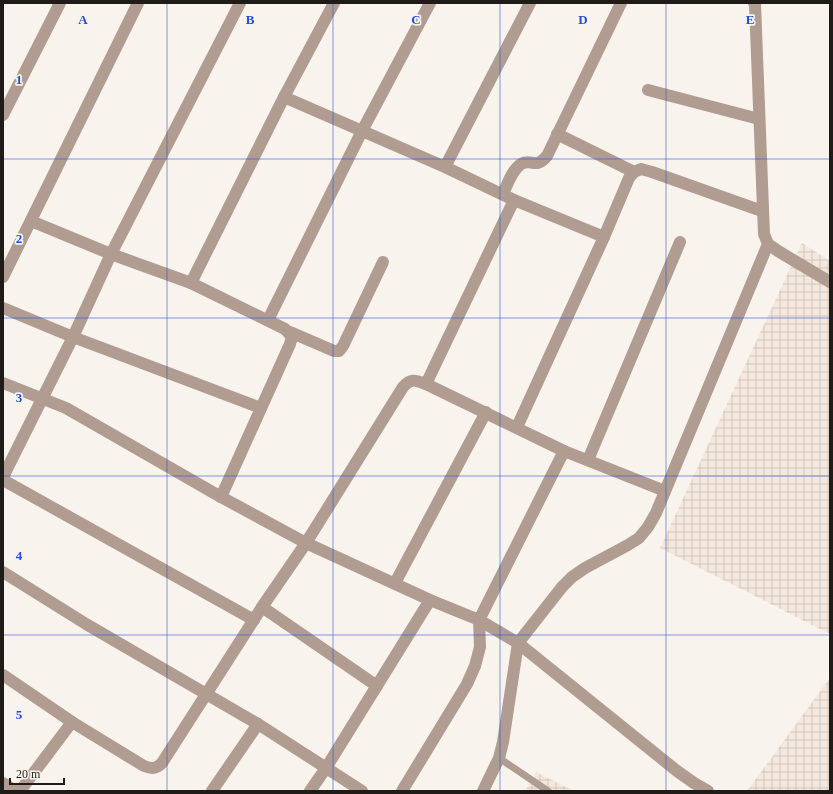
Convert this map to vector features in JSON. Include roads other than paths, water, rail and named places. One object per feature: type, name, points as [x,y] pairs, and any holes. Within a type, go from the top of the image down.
[{"type":"street","points":[[3,115],[60,3]]},
{"type":"street","points":[[3,277],[138,3]]},
{"type":"street","points":[[3,477],[73,337],[111,254],[240,3]]},
{"type":"street","points":[[191,283],[284,97],[334,3]]},
{"type":"street","points":[[268,320],[362,131],[430,3]]},
{"type":"street","points":[[445,167],[530,3]]},
{"type":"street","points":[[503,194],[515,170],[520,165],[524,163],[537,164],[542,162],[547,156],[621,3]]},
{"type":"street","points":[[755,3],[764,234],[768,244],[830,282]]},
{"type":"street","points":[[648,90],[759,119]]},
{"type":"street","points":[[284,97],[445,167],[514,200],[604,237]]},
{"type":"street","points":[[557,134],[634,172]]},
{"type":"street","points":[[517,427],[604,237],[629,178],[634,172],[641,169],[652,172],[762,211]]},
{"type":"street","points":[[426,384],[514,200]]},
{"type":"street","points":[[31,221],[111,254],[191,283],[285,328],[290,332],[334,351],[339,351],[343,346],[383,262]]},
{"type":"street","points":[[588,460],[680,242]]},
{"type":"street","points":[[483,791],[499,758],[503,742],[518,643],[562,587],[572,577],[585,568],[639,538],[648,527],[665,492],[768,244]]},
{"type":"street","points":[[3,308],[73,337],[261,408]]},
{"type":"street","points":[[221,497],[290,344],[292,337],[290,332]]},
{"type":"street","points":[[3,675],[72,722],[144,766],[151,768],[157,767],[162,763],[262,607],[306,543],[403,387],[408,382],[415,380],[486,412],[564,451],[665,492]]},
{"type":"street","points":[[3,383],[66,408],[221,497],[306,543],[430,600],[479,620],[518,643],[677,771],[708,791]]},
{"type":"street","points":[[395,583],[486,412]]},
{"type":"street","points":[[402,791],[459,700],[472,672],[480,647],[479,620],[564,451]]},
{"type":"street","points":[[3,480],[254,620]]},
{"type":"street","points":[[3,572],[86,624],[258,724],[362,791]]},
{"type":"street","points":[[310,791],[326,768],[430,600]]},
{"type":"street","points":[[262,607],[377,686]]},
{"type":"street","points":[[20,791],[72,722]]},
{"type":"street","points":[[212,791],[258,724]]},
{"type":"street","points":[[3,783],[14,791]]},
{"type":"lane","points":[[499,758],[548,791]]}]
